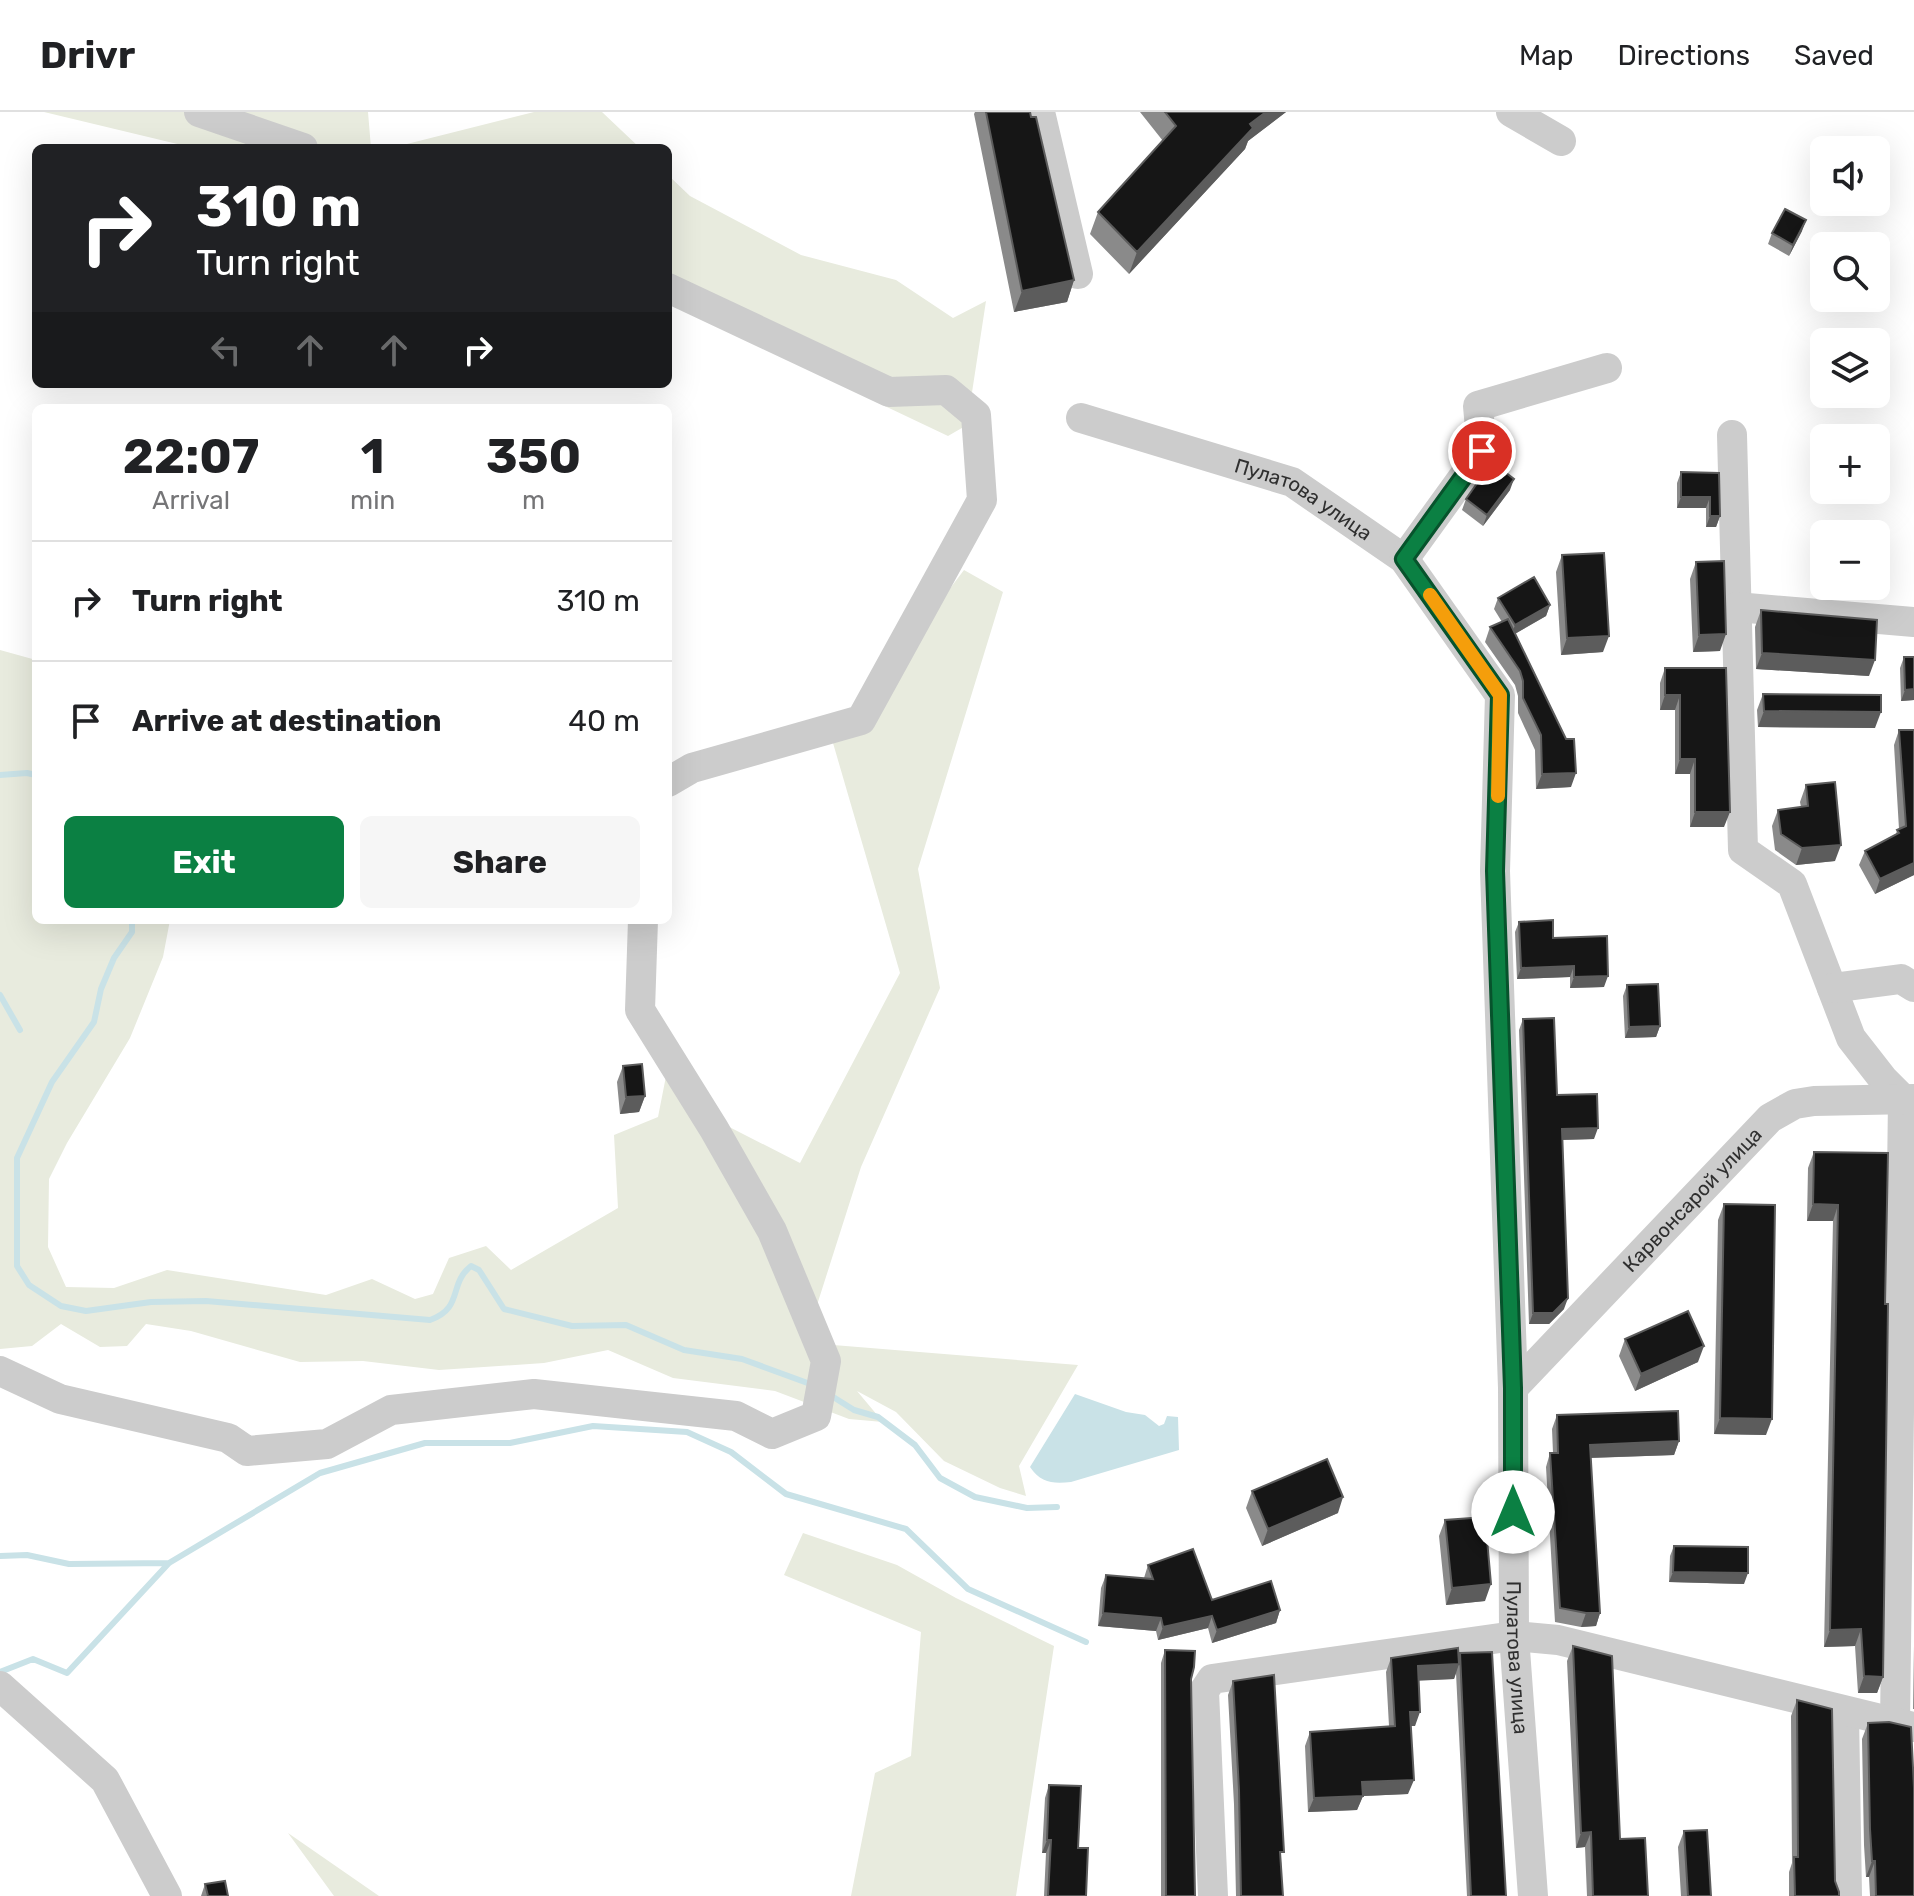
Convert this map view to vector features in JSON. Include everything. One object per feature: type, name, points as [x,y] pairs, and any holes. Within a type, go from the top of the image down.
[{"type":"street","points":[[199,112],[291,144]]},
{"type":"street","points":[[1040,112],[1078,274]]},
{"type":"street","points":[[1511,112],[1561,141]]},
{"type":"street","points":[[672,290],[889,392],[946,390],[976,415],[982,500],[861,720],[692,768],[672,780]]},
{"type":"street","points":[[1404,559],[1482,451],[1478,406],[1607,368]]},
{"type":"street","name":"Пулатова улица","points":[[1081,418],[1292,482],[1404,559],[1500,695],[1495,871],[1513,1388],[1514,1636],[1533,1896]]},
{"type":"street","points":[[1213,1896],[1204,1691],[1212,1679],[1514,1636],[1558,1640],[1905,1726],[1909,1099],[1883,1079],[1851,1038],[1792,884],[1743,850],[1732,435]]},
{"type":"street","points":[[1736,607],[1914,622]]},
{"type":"street","points":[[0,1371],[60,1399],[228,1438],[247,1451],[327,1444],[391,1410],[534,1394],[736,1416],[772,1434],[816,1416],[826,1361],[772,1231],[714,1129],[640,1010],[643,924]]},
{"type":"street","points":[[1832,988],[1901,979],[1914,987]]},
{"type":"street","name":"Карвонсарой улица","points":[[1513,1388],[1770,1118],[1795,1104],[1814,1101],[1909,1099]]},
{"type":"street","points":[[0,1380],[6,1393],[0,1398]]},
{"type":"street","points":[[0,1686],[105,1780],[167,1896]]},
{"type":"street","points":[[1844,1711],[1847,1896]]},
{"type":"shaded area","points":[[44,112],[368,112],[371,144],[177,144]]},
{"type":"shaded area","points":[[534,112],[602,112],[636,144],[407,144]]},
{"type":"shaded area","points":[[672,179],[690,196],[801,255],[896,280],[953,318],[986,301],[967,425],[948,436],[672,305]]},
{"type":"shaded area","points":[[964,570],[1003,592],[918,869],[940,988],[861,1167],[817,1305],[821,1344],[1078,1365],[1019,1466],[1026,1496],[1000,1488],[944,1461],[896,1412],[857,1391],[883,1422],[849,1419],[775,1391],[673,1378],[608,1350],[544,1363],[439,1370],[363,1361],[300,1362],[191,1331],[146,1324],[127,1346],[100,1347],[61,1324],[32,1346],[0,1349],[0,650],[32,659],[32,924],[169,924],[163,957],[130,1038],[49,1179],[48,1247],[66,1287],[114,1288],[167,1270],[326,1295],[372,1279],[415,1299],[433,1294],[449,1258],[486,1246],[511,1270],[618,1208],[614,1135],[658,1117],[668,1066],[700,1112],[800,1163],[900,973],[833,743]]},
{"type":"shaded area","points":[[803,1533],[897,1565],[1054,1646],[1016,1896],[851,1896],[875,1773],[911,1756],[921,1632],[784,1575]]},
{"type":"shaded area","points":[[288,1833],[379,1896],[334,1896]]},
{"type":"water","points":[[1075,1394],[1126,1412],[1145,1415],[1159,1426],[1164,1424],[1167,1416],[1178,1417],[1179,1450],[1071,1482],[1043,1479],[1030,1467]]},
{"type":"building","points":[[986,112],[1030,112],[1031,117],[1036,117],[1074,280],[1022,291]]},
{"type":"building","points":[[1165,112],[1266,112],[1250,124],[1253,128],[1137,252],[1098,212],[1176,126]]},
{"type":"building","points":[[1785,209],[1806,220],[1793,245],[1772,233]]},
{"type":"building","points":[[1492,462],[1514,479],[1487,515],[1466,499]]},
{"type":"building","points":[[1681,472],[1719,473],[1720,516],[1710,516],[1710,497],[1681,497]]},
{"type":"building","points":[[1604,553],[1609,636],[1567,638],[1562,555]]},
{"type":"building","points":[[1724,561],[1726,634],[1699,635],[1696,562]]},
{"type":"building","points":[[1534,577],[1550,605],[1515,625],[1498,598]]},
{"type":"building","points":[[1761,610],[1877,620],[1875,660],[1762,653]]},
{"type":"building","points":[[1508,619],[1566,739],[1574,739],[1576,773],[1542,774],[1541,735],[1523,698],[1520,671],[1490,627]]},
{"type":"building","points":[[1904,657],[1914,657],[1914,689],[1905,690]]},
{"type":"building","points":[[1665,668],[1726,668],[1730,812],[1695,812],[1695,759],[1680,759],[1680,695],[1665,695]]},
{"type":"building","points":[[1763,694],[1881,695],[1881,712],[1764,711]]},
{"type":"building","points":[[1899,730],[1914,730],[1914,863],[1880,879],[1865,851],[1906,826]]},
{"type":"building","points":[[1835,782],[1841,845],[1802,848],[1781,834],[1778,810],[1808,806],[1806,785]]},
{"type":"building","points":[[1553,920],[1553,938],[1607,936],[1608,976],[1574,977],[1574,966],[1521,968],[1519,922]]},
{"type":"building","points":[[1658,984],[1660,1026],[1629,1027],[1627,985]]},
{"type":"building","points":[[1554,1018],[1557,1095],[1597,1094],[1598,1128],[1562,1129],[1568,1298],[1553,1313],[1533,1313],[1523,1019]]},
{"type":"building","points":[[642,1064],[645,1096],[626,1097],[623,1066]]},
{"type":"building","points":[[1814,1152],[1888,1153],[1883,1677],[1864,1676],[1861,1629],[1830,1630],[1838,1205],[1813,1204]]},
{"type":"building","points":[[1724,1204],[1775,1205],[1772,1419],[1720,1418]]},
{"type":"building","points":[[1688,1311],[1704,1346],[1641,1374],[1625,1339]]},
{"type":"building","points":[[1678,1411],[1679,1441],[1590,1445],[1600,1613],[1560,1608],[1550,1453],[1558,1453],[1557,1415]]},
{"type":"building","points":[[1327,1459],[1343,1497],[1268,1529],[1252,1491]]},
{"type":"building","points":[[1485,1517],[1491,1584],[1452,1588],[1445,1520]]},
{"type":"building","points":[[1674,1546],[1748,1547],[1748,1573],[1673,1572]]},
{"type":"building","points":[[1193,1549],[1212,1600],[1271,1581],[1280,1610],[1217,1630],[1212,1616],[1163,1627],[1161,1618],[1103,1613],[1106,1575],[1153,1579],[1148,1565]]},
{"type":"building","points":[[1573,1646],[1612,1656],[1620,1839],[1645,1838],[1648,1896],[1593,1896],[1591,1832],[1581,1833]]},
{"type":"building","points":[[1458,1648],[1459,1664],[1418,1666],[1420,1712],[1410,1712],[1414,1780],[1362,1782],[1363,1796],[1314,1798],[1310,1732],[1395,1726],[1391,1658]]},
{"type":"building","points":[[1165,1650],[1195,1651],[1191,1679],[1195,1896],[1166,1896]]},
{"type":"building","points":[[1492,1652],[1506,1896],[1471,1896],[1460,1653]]},
{"type":"building","points":[[1274,1675],[1284,1852],[1280,1852],[1283,1896],[1241,1896],[1233,1681]]},
{"type":"building","points":[[1797,1700],[1832,1709],[1835,1881],[1839,1896],[1795,1896],[1794,1857],[1798,1857]]},
{"type":"building","points":[[1889,1722],[1911,1727],[1914,1896],[1876,1896],[1870,1829],[1868,1723]]},
{"type":"building","points":[[1049,1785],[1081,1786],[1078,1848],[1088,1848],[1086,1896],[1048,1896],[1051,1840],[1047,1840]]},
{"type":"building","points":[[1707,1830],[1711,1896],[1688,1896],[1684,1831]]},
{"type":"building","points":[[225,1881],[228,1896],[208,1896],[205,1884]]},
{"type":"waterway","points":[[0,775],[32,774]]},
{"type":"waterway","points":[[132,924],[132,932],[114,958],[101,989],[94,1022],[52,1082],[17,1158],[17,1266],[29,1285],[61,1306],[86,1311],[151,1302],[206,1301],[430,1320],[448,1309],[460,1280],[471,1266],[479,1270],[504,1309],[572,1326],[626,1325],[684,1350],[742,1359],[813,1385]]},
{"type":"waterway","points":[[0,995],[20,1030]]},
{"type":"waterway","points":[[830,1395],[854,1410],[878,1417],[915,1445],[940,1478],[975,1497],[1027,1508],[1057,1507]]},
{"type":"waterway","points":[[0,1672],[33,1659],[67,1673],[169,1563],[320,1473],[425,1443],[510,1443],[593,1426],[687,1432],[731,1452],[786,1494],[906,1529],[968,1589],[1086,1642]]},
{"type":"waterway","points":[[0,1556],[27,1555],[69,1564],[169,1563]]},
{"type":"slow traffic","points":[[1430,595],[1500,695],[1498,796]]},
{"type":"route","points":[[1482,451],[1404,559],[1500,695],[1495,871],[1513,1388],[1513,1512]]}]
